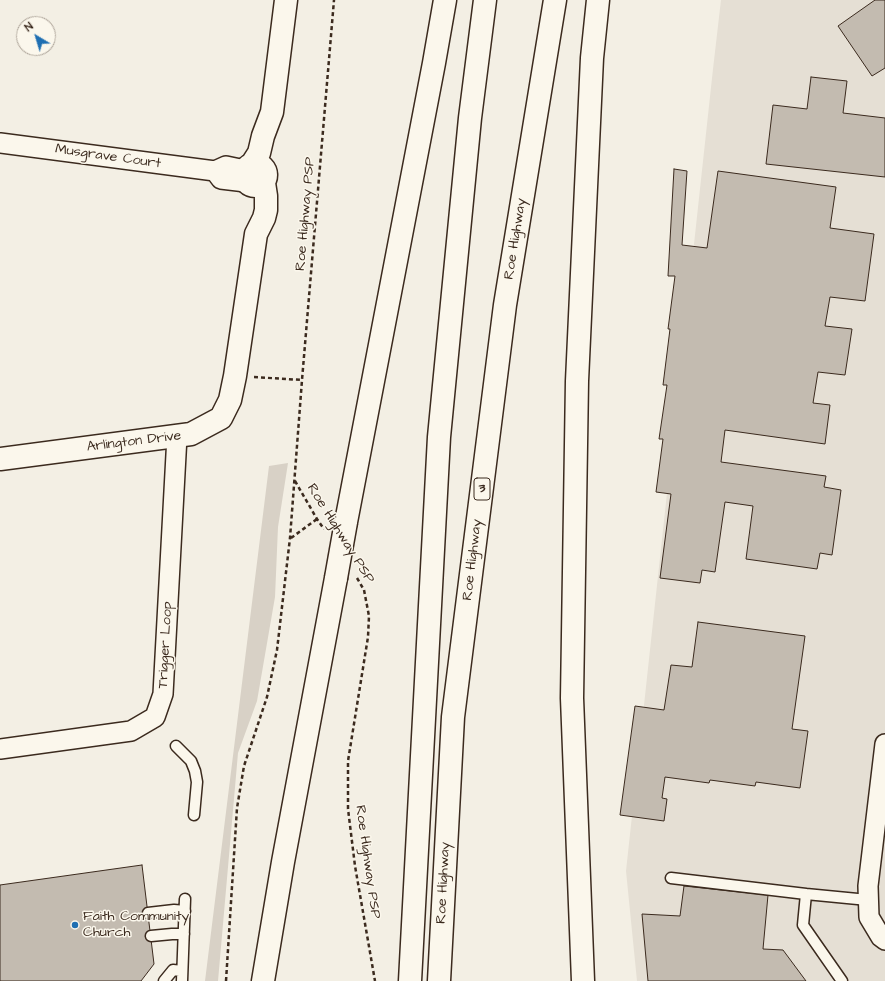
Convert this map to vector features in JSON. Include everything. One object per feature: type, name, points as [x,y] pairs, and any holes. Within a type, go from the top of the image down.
[{"type":"main road","points":[[254,176],[263,136],[272,112],[286,0]]},
{"type":"main road","points":[[263,981],[283,862],[346,577],[346,522],[445,0]]},
{"type":"main road","name":"Roe Highway","points":[[410,981],[439,437],[470,118],[485,0]]},
{"type":"main road","name":"Roe Highway","points":[[439,981],[453,717],[505,305],[555,0]]},
{"type":"main road","points":[[583,981],[572,698],[577,388],[592,58],[598,0]]},
{"type":"main road","name":"Arlington Drive","points":[[0,459],[191,434],[220,418],[230,400],[236,376],[256,234],[264,218],[266,210],[266,196],[254,176]]},
{"type":"street","name":"Musgrave Court","points":[[0,143],[215,171],[226,166],[254,176]]},
{"type":"street","name":"Trigger Loop","points":[[0,748],[132,731],[155,717],[164,694],[177,436]]},
{"type":"street","points":[[885,744],[868,886],[869,917],[881,937],[885,940]]},
{"type":"lane","points":[[176,746],[191,761],[195,771],[197,782],[194,815]]},
{"type":"lane","points":[[671,878],[868,900]]},
{"type":"lane","points":[[806,894],[802,925],[842,981]]},
{"type":"lane","points":[[182,976],[186,899]]},
{"type":"lane","points":[[148,913],[185,910]]},
{"type":"lane","points":[[151,936],[184,934]]},
{"type":"lane","points":[[164,981],[173,970],[182,976]]},
{"type":"path","name":"Roe Highway PSP","points":[[325,532],[294,480],[334,0]]},
{"type":"path","points":[[236,376],[302,380]]},
{"type":"path","points":[[226,981],[237,808],[244,766],[267,697],[277,650],[290,538],[294,480]]},
{"type":"path","points":[[290,538],[317,519]]},
{"type":"path","name":"Roe Highway PSP","points":[[346,577],[364,590],[369,616],[368,637],[348,760],[348,809],[355,866],[375,981]]},
{"type":"shaded area","points":[[721,0],[885,0],[885,981],[637,981],[626,871]]},
{"type":"shaded area","points":[[288,463],[278,527],[275,597],[257,701],[238,753],[218,981],[205,981],[269,466]]},
{"type":"building","points":[[875,0],[885,0],[885,68],[872,76],[838,26]]},
{"type":"building","points":[[811,77],[847,81],[843,113],[885,118],[885,177],[766,164],[773,105],[807,109]]},
{"type":"building","points":[[674,169],[687,171],[682,245],[707,248],[718,171],[836,187],[830,228],[874,234],[865,301],[830,297],[825,326],[852,329],[845,375],[818,372],[813,403],[830,405],[825,444],[725,430],[721,462],[826,476],[824,487],[841,490],[832,555],[820,553],[817,569],[746,559],[753,506],[725,502],[715,572],[702,570],[700,583],[660,578],[671,494],[656,492],[663,439],[659,439],[667,385],[663,385],[675,276],[668,276]]},
{"type":"building","points":[[698,622],[805,636],[792,729],[808,731],[800,788],[756,782],[755,786],[710,780],[709,783],[665,777],[662,798],[667,799],[664,821],[620,815],[635,706],[664,710],[671,665],[692,667]]},
{"type":"building","name":"Faith Community Church","points":[[142,865],[154,964],[141,981],[0,981],[0,885]]},
{"type":"building","points":[[684,886],[768,895],[763,949],[783,950],[806,981],[648,981],[642,914],[680,916]]},
{"type":"place","name":"Faith Community Church","points":[[75,925]]}]
